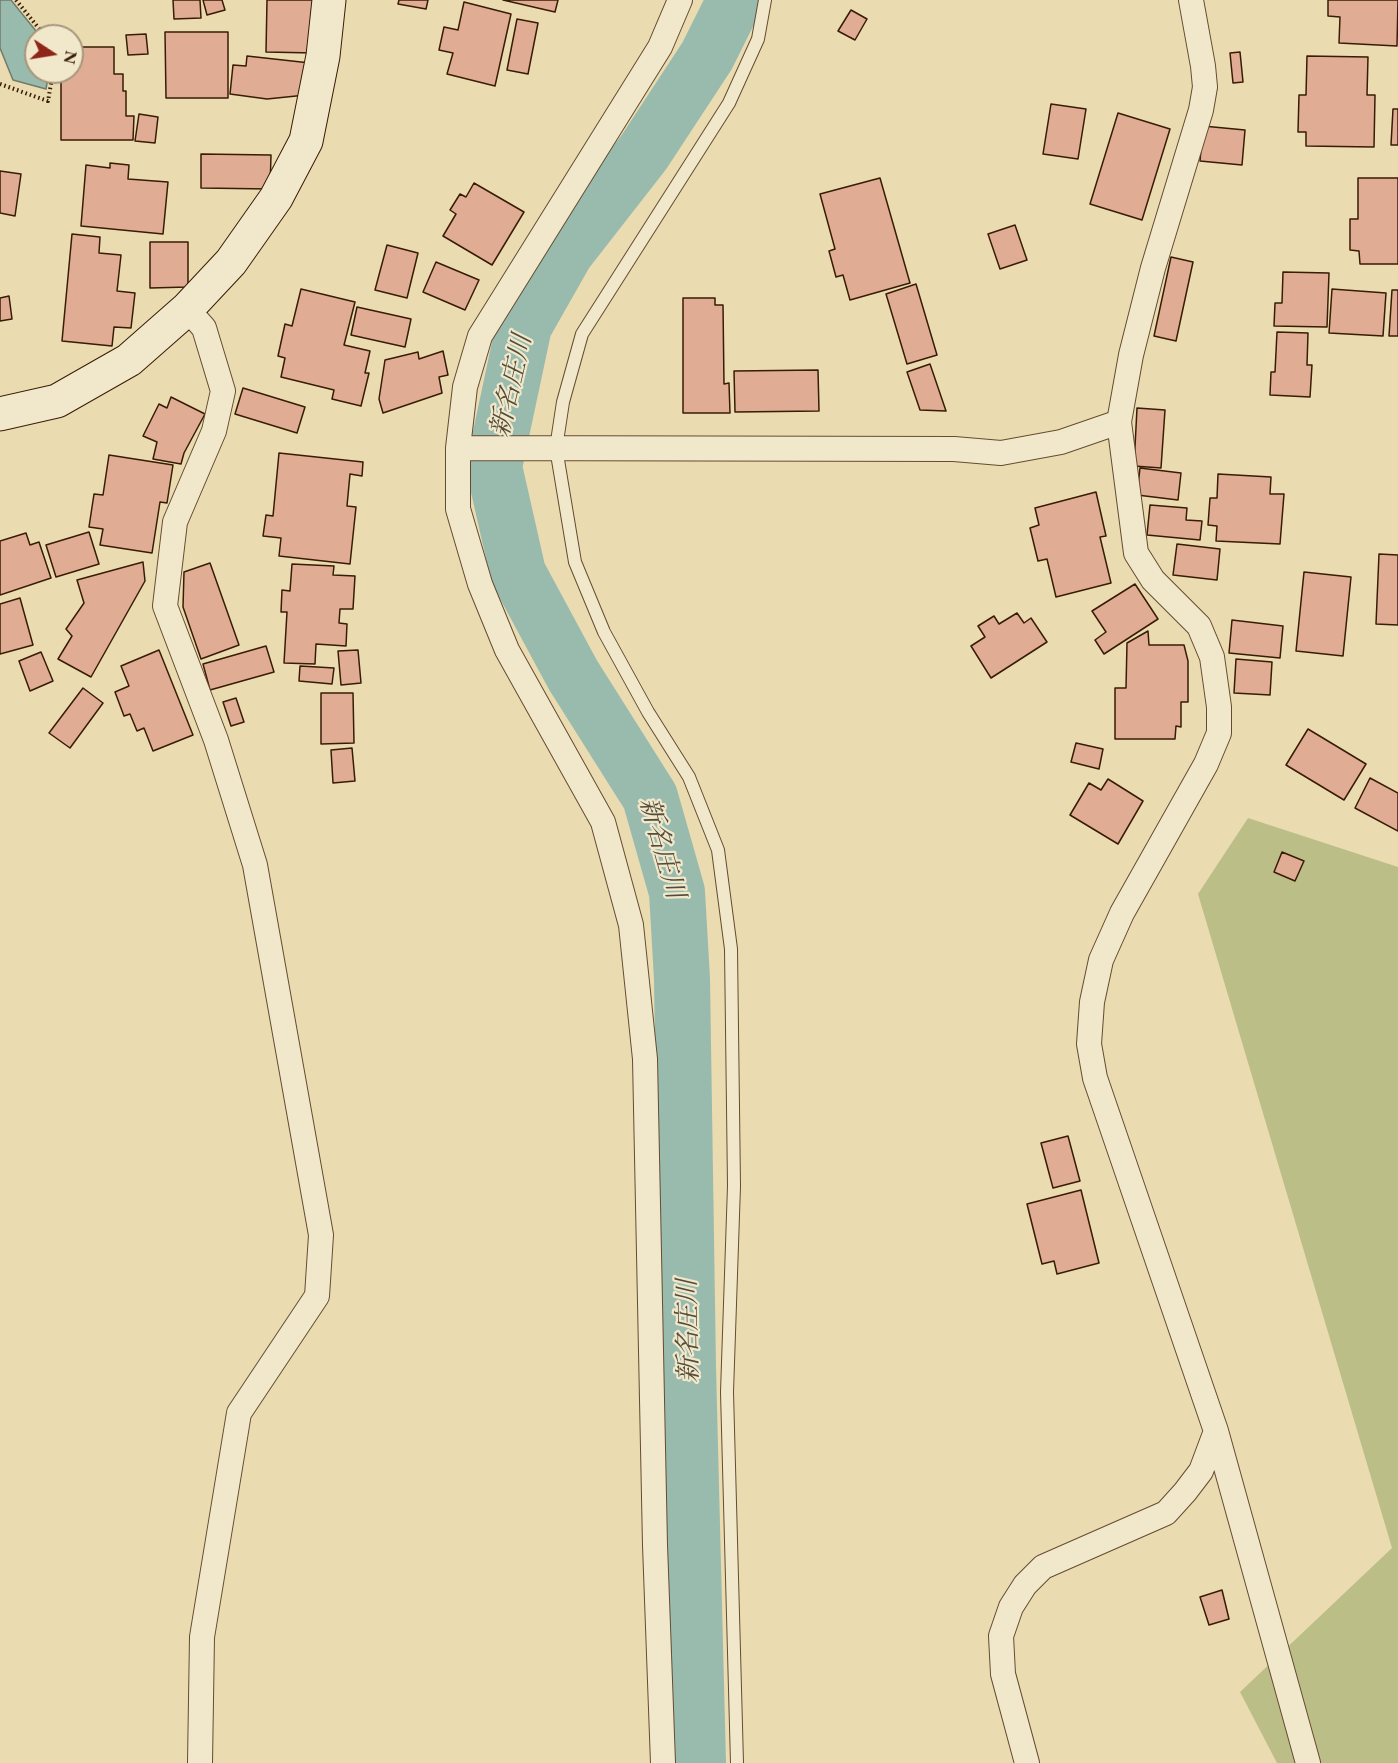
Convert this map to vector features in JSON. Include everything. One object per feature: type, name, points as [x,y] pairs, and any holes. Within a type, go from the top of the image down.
[{"type":"street","points":[[0,414],[57,401],[129,360],[186,309],[231,262],[276,198],[306,141],[323,56],[329,0]]},
{"type":"street","points":[[663,1763],[655,1545],[645,1059],[631,925],[603,822],[507,650],[480,584],[458,509],[465,387],[480,336],[660,47],[680,0]]},
{"type":"street","points":[[1191,0],[1205,87],[1201,110],[1150,279],[1131,355],[1119,422],[1136,553],[1153,580],[1198,626],[1212,657],[1219,707],[1219,733],[1206,764],[1122,913],[1101,960],[1092,1002],[1089,1044],[1095,1078],[1216,1431],[1308,1763]]},
{"type":"street","points":[[186,309],[204,328],[223,391],[214,431],[175,522],[165,606],[216,741],[255,865],[321,1235],[317,1296],[240,1413],[202,1637],[200,1763]]},
{"type":"street","points":[[462,448],[943,449],[1001,453],[1061,442],[1119,422]]},
{"type":"street","points":[[1027,1763],[1003,1674],[1001,1636],[1011,1607],[1025,1585],[1043,1567],[1166,1513],[1201,1471],[1216,1431]]},
{"type":"lane","points":[[737,1763],[727,1392],[734,1186],[731,949],[718,850],[689,777],[648,712],[604,632],[575,562],[554,448],[563,402],[582,333],[729,103],[758,39],[765,0]]},
{"type":"path","points":[[16,0],[35,24]]},
{"type":"path","points":[[0,84],[48,101],[50,84]]},
{"type":"green space","points":[[1248,818],[1398,867],[1398,1763],[1277,1763],[1240,1692],[1392,1548],[1198,894]]},
{"type":"shaded area","points":[[0,0],[11,0],[30,24],[24,24],[24,83],[13,80],[0,48]]},
{"type":"shaded area","points":[[28,84],[47,84],[46,89]]},
{"type":"building","points":[[173,0],[200,0],[201,18],[174,19]]},
{"type":"building","points":[[203,0],[222,0],[225,10],[207,15]]},
{"type":"building","points":[[267,0],[315,0],[314,53],[266,52]]},
{"type":"building","points":[[399,0],[428,0],[426,9],[398,4]]},
{"type":"building","points":[[503,0],[558,0],[555,12]]},
{"type":"building","points":[[1328,0],[1398,0],[1397,46],[1339,43],[1340,17],[1328,16]]},
{"type":"building","points":[[464,2],[511,14],[495,86],[447,74],[453,53],[439,50],[444,27],[458,30]]},
{"type":"building","points":[[851,10],[867,19],[855,40],[838,31]]},
{"type":"building","points":[[517,19],[538,23],[528,74],[507,70]]},
{"type":"building","points":[[165,32],[228,32],[228,98],[166,98]]},
{"type":"building","points":[[146,34],[148,54],[128,55],[126,35]]},
{"type":"building","points":[[84,47],[114,47],[114,74],[123,74],[126,116],[134,116],[133,140],[61,140],[61,84],[84,84]]},
{"type":"building","points":[[1240,52],[1243,82],[1233,83],[1230,53]]},
{"type":"building","points":[[247,56],[310,63],[306,95],[267,99],[230,94],[233,65],[246,66]]},
{"type":"building","points":[[1307,56],[1368,57],[1367,95],[1375,95],[1374,147],[1306,146],[1306,132],[1298,132],[1299,95],[1306,95]]},
{"type":"building","points":[[1051,104],[1086,109],[1078,159],[1043,154]]},
{"type":"building","points":[[1393,109],[1398,109],[1398,145],[1391,145]]},
{"type":"building","points":[[1118,113],[1170,129],[1142,220],[1090,204]]},
{"type":"building","points":[[139,114],[158,117],[155,143],[135,141]]},
{"type":"building","points":[[1203,126],[1245,130],[1242,165],[1200,161]]},
{"type":"building","points":[[201,154],[271,155],[270,189],[201,188]]},
{"type":"building","points":[[110,163],[129,165],[128,179],[168,182],[163,234],[81,226],[86,165],[110,168]]},
{"type":"building","points":[[0,171],[21,174],[15,216],[0,213]]},
{"type":"building","points":[[880,178],[910,283],[850,300],[843,275],[836,277],[829,251],[835,249],[820,194]]},
{"type":"building","points":[[1358,178],[1398,178],[1398,264],[1360,264],[1359,251],[1350,250],[1350,219],[1358,219]]},
{"type":"building","points":[[474,183],[524,212],[492,265],[443,236],[456,214],[450,210],[460,194],[466,197]]},
{"type":"building","points":[[1015,225],[1027,260],[1000,269],[988,234]]},
{"type":"building","points":[[72,234],[100,237],[99,253],[121,255],[117,291],[135,293],[131,328],[114,327],[112,346],[62,341]]},
{"type":"building","points":[[150,242],[188,242],[188,287],[150,288]]},
{"type":"building","points":[[387,245],[418,253],[407,298],[375,290]]},
{"type":"building","points":[[1171,257],[1193,262],[1176,341],[1154,336]]},
{"type":"building","points":[[436,262],[479,280],[465,310],[423,292]]},
{"type":"building","points":[[1283,272],[1329,273],[1327,327],[1274,326],[1275,303],[1282,303]]},
{"type":"building","points":[[916,284],[937,355],[907,364],[886,294]]},
{"type":"building","points":[[301,289],[355,302],[344,345],[370,351],[365,373],[369,373],[361,406],[332,399],[334,390],[281,377],[285,358],[278,356],[285,324],[292,326]]},
{"type":"building","points":[[1332,289],[1386,293],[1383,336],[1329,333]]},
{"type":"building","points":[[1392,290],[1398,290],[1398,336],[1389,336]]},
{"type":"building","points":[[9,296],[12,319],[0,321],[0,298]]},
{"type":"building","points":[[683,298],[715,298],[715,305],[723,305],[724,384],[729,383],[730,413],[683,413]]},
{"type":"building","points":[[357,307],[411,319],[405,347],[351,335]]},
{"type":"building","points":[[1277,332],[1308,333],[1307,365],[1312,365],[1310,397],[1270,395],[1271,372],[1275,372]]},
{"type":"building","points":[[443,351],[448,375],[439,377],[442,393],[383,413],[379,399],[385,360],[418,352],[419,359]]},
{"type":"building","points":[[930,364],[946,411],[920,410],[907,372]]},
{"type":"building","points":[[818,370],[819,411],[735,412],[734,371]]},
{"type":"building","points":[[243,388],[305,407],[297,433],[235,414]]},
{"type":"building","points":[[171,397],[205,414],[184,453],[181,464],[153,459],[157,442],[143,436],[159,404],[167,408]]},
{"type":"building","points":[[1137,408],[1165,410],[1161,468],[1134,466]]},
{"type":"building","points":[[279,453],[363,462],[362,476],[350,474],[347,506],[356,507],[350,564],[279,556],[281,538],[263,536],[266,515],[273,516]]},
{"type":"building","points":[[109,455],[173,465],[167,503],[160,502],[152,553],[100,545],[103,529],[89,527],[94,494],[103,495]]},
{"type":"building","points":[[1140,468],[1181,473],[1178,500],[1137,495]]},
{"type":"building","points":[[1218,474],[1271,477],[1270,494],[1284,494],[1280,544],[1216,541],[1217,526],[1208,525],[1210,498],[1217,498]]},
{"type":"building","points":[[1096,492],[1106,536],[1100,537],[1111,583],[1056,597],[1047,559],[1038,561],[1030,528],[1039,525],[1035,508]]},
{"type":"building","points":[[1150,505],[1187,508],[1186,520],[1202,521],[1200,540],[1147,535]]},
{"type":"building","points":[[89,532],[99,564],[56,577],[46,545]]},
{"type":"building","points":[[26,533],[30,545],[39,542],[51,578],[0,595],[0,541]]},
{"type":"building","points":[[1177,544],[1220,549],[1217,580],[1173,575]]},
{"type":"building","points":[[1379,554],[1398,555],[1398,625],[1376,624]]},
{"type":"building","points":[[143,562],[145,581],[91,677],[58,659],[72,636],[66,629],[84,603],[77,580]]},
{"type":"building","points":[[210,563],[239,645],[201,659],[183,607],[184,572]]},
{"type":"building","points":[[292,564],[334,566],[333,575],[355,576],[353,609],[340,609],[339,623],[347,624],[346,646],[316,644],[315,664],[284,663],[287,612],[281,612],[282,590],[290,591]]},
{"type":"building","points":[[1304,572],[1351,577],[1343,656],[1296,651]]},
{"type":"building","points":[[1135,584],[1158,619],[1104,654],[1095,640],[1106,632],[1092,611]]},
{"type":"building","points":[[20,598],[33,645],[0,654],[0,604]]},
{"type":"building","points":[[1017,613],[1024,623],[1031,618],[1047,642],[991,678],[971,646],[985,637],[978,626],[994,616],[999,624]]},
{"type":"building","points":[[1232,620],[1283,626],[1280,658],[1229,653]]},
{"type":"building","points":[[1148,631],[1149,645],[1184,645],[1188,661],[1188,702],[1181,702],[1181,727],[1176,726],[1175,739],[1115,739],[1115,688],[1126,688],[1127,643]]},
{"type":"building","points":[[266,646],[274,672],[210,690],[203,664]]},
{"type":"building","points":[[159,650],[193,735],[153,751],[144,728],[137,731],[130,714],[124,716],[115,692],[129,686],[121,666]]},
{"type":"building","points":[[358,650],[361,683],[341,685],[338,651]]},
{"type":"building","points":[[41,652],[53,681],[30,691],[19,661]]},
{"type":"building","points":[[1236,659],[1272,662],[1270,695],[1234,693]]},
{"type":"building","points":[[300,666],[334,668],[332,684],[299,681]]},
{"type":"building","points":[[83,688],[103,703],[70,748],[49,733]]},
{"type":"building","points":[[321,693],[353,693],[354,743],[321,744]]},
{"type":"building","points":[[236,698],[244,722],[231,726],[223,702]]},
{"type":"building","points":[[1308,729],[1366,764],[1344,800],[1286,765]]},
{"type":"building","points":[[1076,743],[1103,749],[1099,769],[1071,762]]},
{"type":"building","points":[[352,748],[355,781],[333,783],[331,750]]},
{"type":"building","points":[[1370,778],[1398,793],[1398,831],[1355,808]]},
{"type":"building","points":[[1108,779],[1143,801],[1118,844],[1070,815],[1089,783],[1101,790]]},
{"type":"building","points":[[1282,852],[1304,861],[1295,881],[1274,872]]},
{"type":"building","points":[[1068,1136],[1080,1181],[1053,1188],[1041,1143]]},
{"type":"building","points":[[1081,1190],[1099,1263],[1057,1274],[1054,1261],[1042,1264],[1027,1204]]},
{"type":"building","points":[[1222,1590],[1229,1619],[1209,1625],[1200,1597]]},
{"type":"waterway","name":"新名庄川","points":[[698,1763],[688,1367],[682,979],[677,892],[650,797],[573,675],[518,573],[494,467],[524,326],[566,252],[644,152],[707,56],[735,0]]}]
